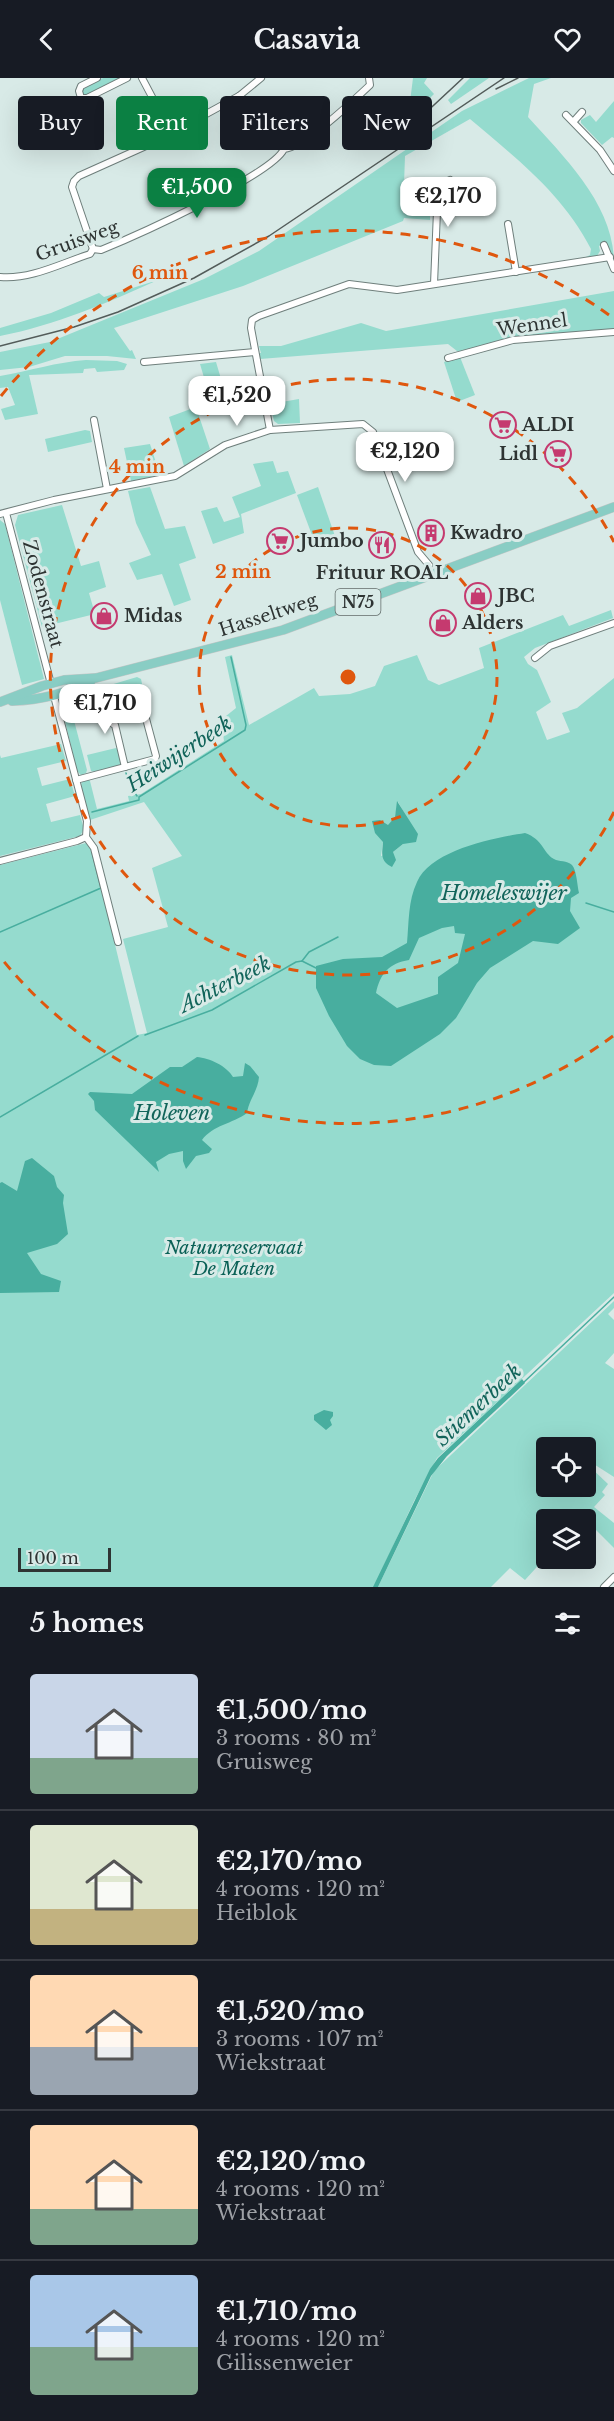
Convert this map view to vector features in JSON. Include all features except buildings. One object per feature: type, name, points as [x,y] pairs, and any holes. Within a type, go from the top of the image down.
[{"type":"main road","name":"Hasseltweg","points":[[0,703],[51,684],[96,678],[283,630],[614,507]]},
{"type":"main road","name":"Hasseltweg","points":[[0,703],[54,696],[68,692],[96,678]]},
{"type":"main road","points":[[51,684],[58,688],[54,696]]},
{"type":"street","points":[[97,78],[81,86],[79,91],[81,98],[87,98],[128,78]]},
{"type":"street","points":[[142,78],[152,96]]},
{"type":"street","points":[[239,96],[261,78]]},
{"type":"street","name":"Gruisweg","points":[[330,119],[370,85],[369,78]]},
{"type":"street","points":[[574,121],[582,112]]},
{"type":"street","points":[[566,115],[600,150],[614,171]]},
{"type":"street","points":[[93,249],[72,187],[74,181],[79,176],[137,150]]},
{"type":"street","name":"Gruisweg","points":[[0,277],[13,278],[34,273],[90,254],[93,249],[101,250],[135,236],[198,206],[281,156],[284,150]]},
{"type":"street","points":[[434,284],[438,188],[450,180]]},
{"type":"street","points":[[508,224],[516,272]]},
{"type":"street","points":[[604,245],[614,268]]},
{"type":"street","points":[[270,430],[251,328],[252,320],[259,316],[349,284],[397,290],[610,257]]},
{"type":"street","name":"Wennel","points":[[448,358],[454,353],[513,340],[614,332]]},
{"type":"street","points":[[144,362],[255,352]]},
{"type":"street","points":[[94,420],[107,489]]},
{"type":"street","points":[[3,513],[176,476],[225,445],[270,430],[363,424],[373,432],[418,552],[429,565]]},
{"type":"street","name":"Zodenstraat","points":[[3,513],[51,684]]},
{"type":"street","points":[[535,658],[550,646],[614,623]]},
{"type":"street","points":[[54,696],[87,821],[86,837]]},
{"type":"street","points":[[76,780],[155,759],[141,700]]},
{"type":"street","points":[[108,701],[111,723],[115,724],[125,767]]},
{"type":"street","points":[[0,861],[86,837]]},
{"type":"street","points":[[86,837],[94,848],[118,942]]},
{"type":"street","points":[[604,1587],[614,1577]]},
{"type":"green space","points":[[103,78],[122,78],[86,96],[82,93],[84,87]]},
{"type":"green space","points":[[413,78],[427,78],[424,83],[434,94],[432,96],[411,96]]},
{"type":"green space","points":[[470,78],[489,78],[451,104],[448,100]]},
{"type":"green space","points":[[529,78],[551,78],[534,84],[528,117],[571,166],[597,202],[612,242],[614,263],[605,243],[599,246],[600,251],[597,256],[584,258],[590,255],[591,249],[566,211],[537,178],[470,119],[432,141],[432,132],[462,111]]},
{"type":"green space","points":[[614,101],[614,138],[612,137],[602,145],[581,123],[581,120],[590,115],[596,122]]},
{"type":"green space","points":[[405,150],[416,150],[405,156],[403,213],[430,216],[430,220],[404,218],[403,221],[243,286],[114,328],[130,351],[132,350],[136,359],[65,356],[29,367],[0,370],[0,352],[50,342],[204,279],[259,251]]},
{"type":"green space","points":[[158,280],[61,320],[0,336],[0,328],[51,313],[99,293],[104,297]]},
{"type":"green space","points":[[614,291],[614,331],[518,337],[461,351],[457,351],[448,344],[260,359],[258,353],[261,353],[259,346],[281,346],[361,323],[386,331]]},
{"type":"green space","points":[[460,357],[475,395],[457,402],[444,362]]},
{"type":"green space","points":[[86,360],[117,361],[127,364],[124,370],[97,372],[95,368],[84,369],[83,373],[29,375],[38,414],[5,420],[1,409],[15,405],[8,387],[0,388],[0,376]]},
{"type":"green space","points":[[216,362],[224,389],[256,387],[259,403],[231,409],[228,400],[211,401],[200,364]]},
{"type":"green space","points":[[299,399],[300,423],[278,424],[274,421],[270,404]]},
{"type":"green space","points":[[196,407],[210,449],[184,466],[169,417]]},
{"type":"green space","points":[[85,430],[90,431],[92,442],[48,452],[45,439]]},
{"type":"green space","points":[[150,444],[160,475],[131,481],[124,448]]},
{"type":"green space","points":[[273,461],[277,473],[288,471],[296,493],[241,514],[244,533],[213,544],[201,511],[217,507],[224,522],[240,517],[232,497],[261,486],[253,464]]},
{"type":"green space","points":[[150,487],[165,529],[185,526],[196,558],[179,564],[191,600],[174,606],[162,574],[137,580],[129,563],[151,555],[136,523],[128,491]]},
{"type":"green space","points":[[318,487],[336,539],[316,546],[297,495]]},
{"type":"green space","points":[[62,505],[81,566],[99,561],[106,587],[89,593],[95,614],[42,627],[15,525],[18,515]]},
{"type":"green space","points":[[0,520],[5,524],[44,679],[22,685],[0,600]]},
{"type":"green space","name":"Natuurreservaat De Maten","points":[[611,610],[613,618],[535,648],[524,657],[528,664],[537,670],[551,702],[536,712],[547,740],[570,732],[562,713],[577,708],[614,678],[614,1293],[437,1458],[374,1587],[0,1587],[0,865],[90,842],[137,1035],[147,1033],[123,939],[168,927],[152,868],[182,856],[144,802],[90,820],[81,786],[82,781],[88,779],[90,781],[97,809],[129,801],[128,796],[141,794],[224,741],[221,720],[236,708],[225,657],[232,655],[249,725],[314,688],[319,696],[350,694],[375,686],[384,666],[417,655],[428,680],[439,685],[484,668],[479,648],[563,615],[569,626]],"holes":[[[398,802],[406,816],[403,844],[393,852],[381,856],[388,826],[395,817]]]},
{"type":"green space","points":[[137,677],[141,679],[145,698],[136,700],[134,693],[71,709],[87,770],[81,775],[77,771],[60,700]],"holes":[[[139,687],[139,691],[81,705],[79,703]]]},
{"type":"green space","points":[[61,744],[66,761],[37,768],[42,786],[70,779],[75,796],[46,804],[51,822],[80,815],[84,829],[80,836],[0,856],[0,755],[1,758]]},
{"type":"green space","points":[[116,748],[120,751],[120,766],[91,771],[87,755]]},
{"type":"green space","points":[[614,1301],[614,1308],[608,1314],[614,1320],[614,1353],[605,1363],[614,1369],[614,1477],[596,1465],[596,1437],[536,1437],[536,1497],[596,1497],[596,1473],[608,1484],[602,1492],[605,1495],[594,1507],[614,1523],[614,1548],[596,1530],[596,1509],[536,1509],[536,1568],[525,1580],[510,1568],[491,1587],[378,1587],[434,1471]]},
{"type":"water","points":[[140,687],[139,691],[81,705],[79,703]]},
{"type":"water","points":[[397,801],[418,834],[416,842],[403,844],[393,852],[396,860],[392,867],[384,860],[383,842],[375,833],[372,821],[380,820],[388,825],[395,817]]},
{"type":"water","name":"Homeleswijer","points":[[525,833],[531,836],[554,859],[572,865],[579,893],[571,898],[570,911],[580,928],[558,944],[533,941],[490,968],[477,983],[456,1018],[440,1034],[391,1066],[374,1065],[360,1059],[347,1046],[329,1016],[316,988],[316,966],[343,959],[382,957],[407,943],[412,897],[424,871],[435,862],[465,847]],"holes":[[[454,926],[455,933],[465,934],[458,963],[438,977],[438,994],[397,1008],[376,993],[386,970],[409,960],[419,938],[442,928]]]},
{"type":"water","name":"Holeven","points":[[197,1057],[217,1063],[227,1069],[233,1077],[243,1076],[245,1063],[259,1077],[257,1087],[247,1113],[212,1131],[202,1140],[212,1149],[209,1153],[196,1156],[186,1169],[183,1151],[169,1154],[156,1162],[159,1172],[95,1110],[94,1101],[88,1094],[90,1092],[132,1094],[170,1067],[182,1067]]},
{"type":"water","points":[[32,1158],[54,1176],[57,1187],[64,1195],[63,1203],[68,1234],[57,1244],[27,1253],[41,1274],[61,1281],[59,1292],[0,1293],[0,1183],[17,1191],[25,1161]]},
{"type":"water","points":[[522,1379],[525,1383],[447,1456],[431,1476],[378,1587],[373,1587],[430,1469],[438,1458]]},
{"type":"water","points":[[324,1410],[333,1412],[330,1420],[332,1425],[326,1430],[314,1420],[314,1415]]},
{"type":"waterway","name":"Heiwijerbeek","points":[[92,812],[139,800],[139,797],[245,730],[246,725],[231,657]]},
{"type":"waterway","points":[[126,773],[130,785]]},
{"type":"waterway","points":[[131,787],[137,796]]},
{"type":"waterway","name":"Heiwijerbeek","points":[[0,932],[101,888],[92,852]]},
{"type":"waterway","points":[[586,903],[614,912]]},
{"type":"waterway","points":[[302,961],[309,952],[338,937]]},
{"type":"waterway","name":"Achterbeek","points":[[145,1035],[212,1010],[296,962],[302,961],[316,968]]},
{"type":"waterway","name":"Achterbeek","points":[[0,1117],[138,1036]]},
{"type":"waterway","name":"Stiemerbeek","points":[[523,1383],[614,1297]]},
{"type":"railway","points":[[432,107],[463,78]]},
{"type":"railway","points":[[0,346],[74,327],[118,312],[194,278],[269,236],[504,78]]},
{"type":"railway","points":[[496,89],[518,78]]},
{"type":"place","name":"ALDI","points":[[503,425]]},
{"type":"place","name":"Lidl","points":[[558,454]]},
{"type":"place","name":"Kwadro","points":[[431,533]]},
{"type":"place","name":"Jumbo","points":[[280,541]]},
{"type":"place","name":"Frituur ROAL","points":[[382,545]]},
{"type":"place","name":"JBC","points":[[478,596]]},
{"type":"place","name":"Midas","points":[[104,616]]},
{"type":"place","name":"Alders","points":[[443,623]]}]
